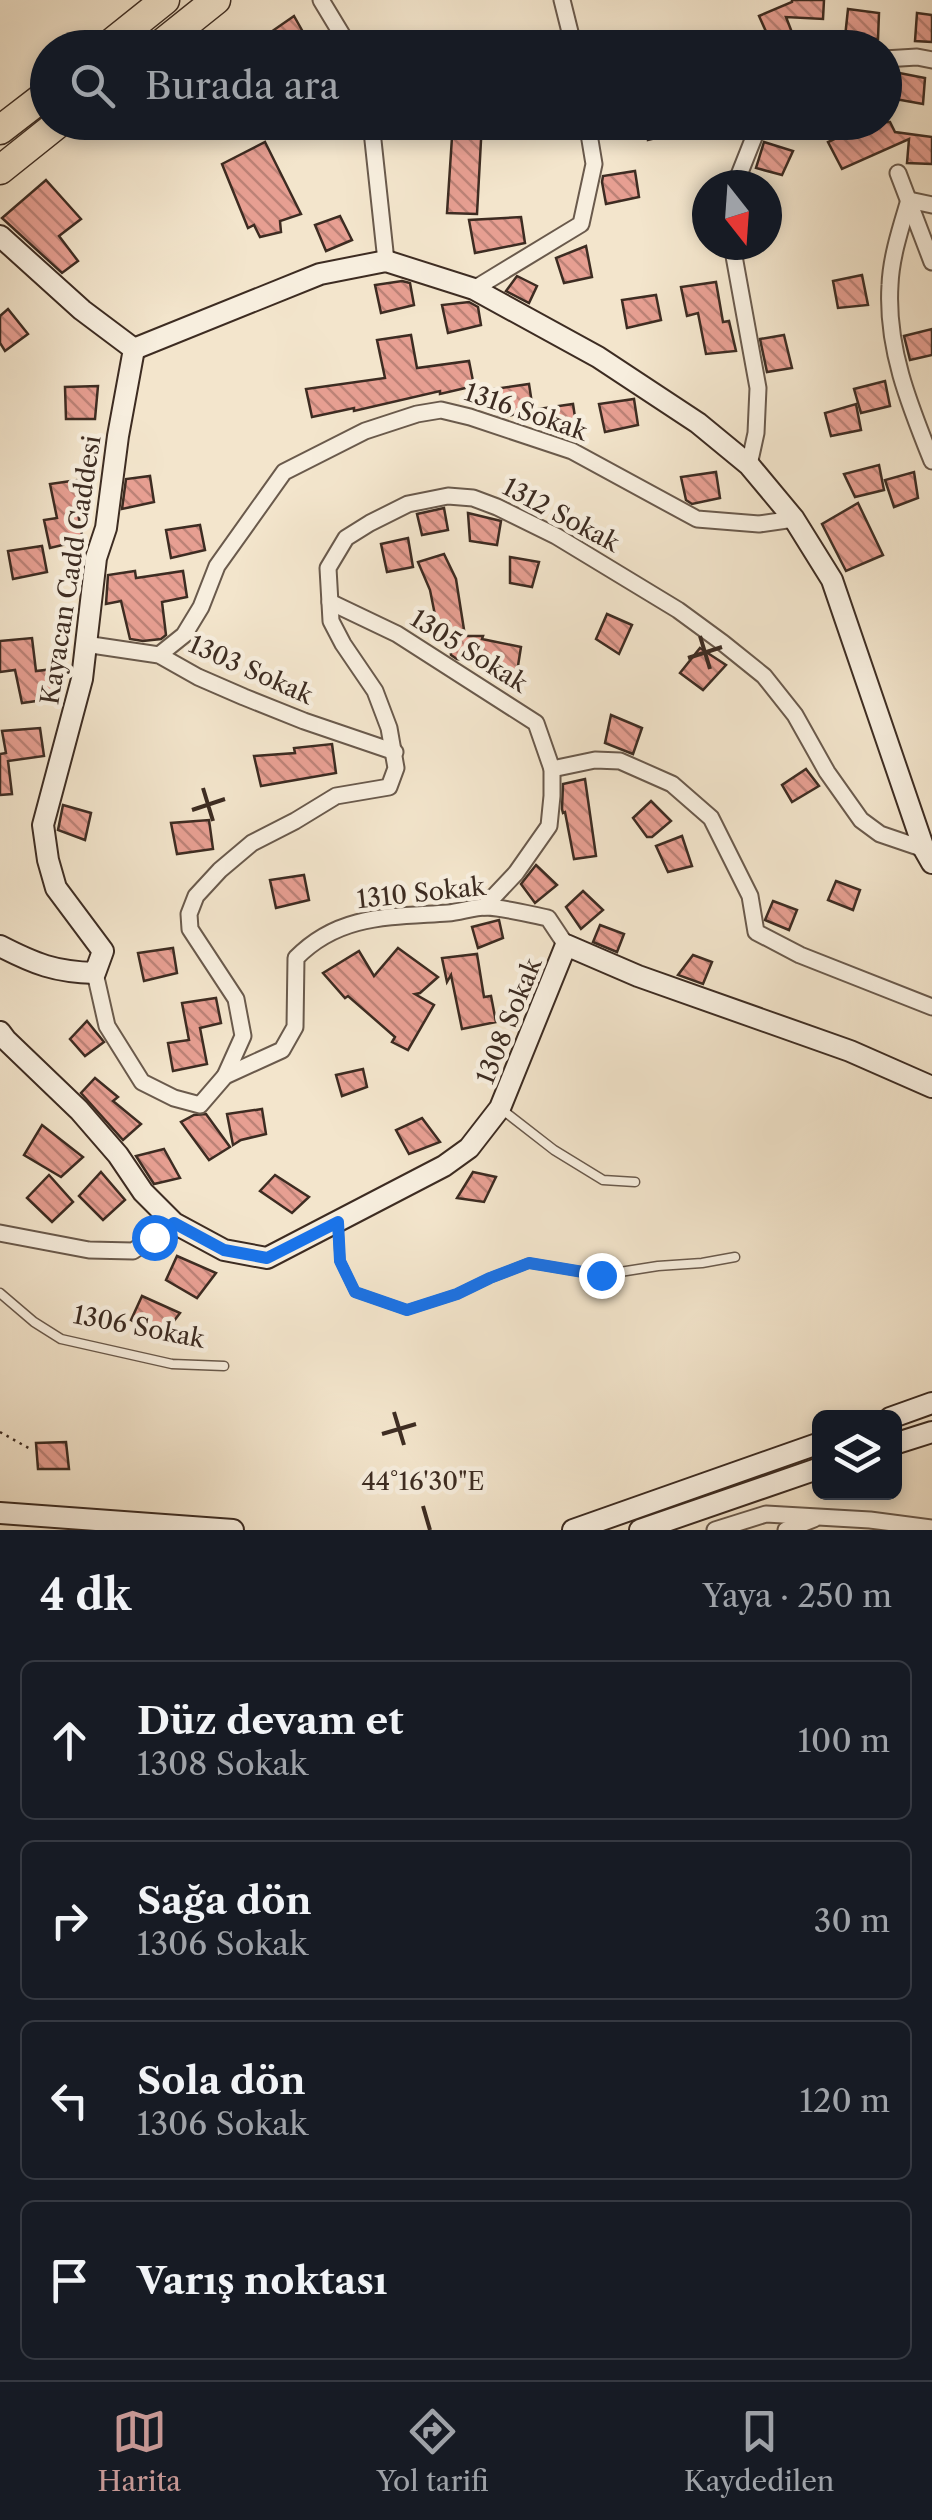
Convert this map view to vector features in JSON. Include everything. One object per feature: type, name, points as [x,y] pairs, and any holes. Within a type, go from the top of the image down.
[{"type":"highway","points":[[128,30],[165,0]]},
{"type":"highway","points":[[178,30],[216,0]]},
{"type":"highway","points":[[0,130],[30,107]]},
{"type":"highway","points":[[0,170],[38,140]]},
{"type":"street","points":[[320,0],[339,30]]},
{"type":"street","points":[[562,0],[570,30]]},
{"type":"street","points":[[902,58],[932,60]]},
{"type":"street","points":[[373,140],[386,262]]},
{"type":"street","points":[[474,289],[581,224],[594,164],[590,140]]},
{"type":"street","points":[[741,170],[753,140]]},
{"type":"street","points":[[898,173],[932,262]]},
{"type":"street","points":[[909,200],[932,205]]},
{"type":"street","points":[[909,200],[890,281],[890,317],[895,356],[932,461]]},
{"type":"street","points":[[0,236],[82,310],[134,348],[320,274],[386,262],[474,289],[598,357],[698,423],[749,464],[794,519],[832,580],[928,856]]},
{"type":"street","points":[[735,260],[758,388],[756,433],[749,464]]},
{"type":"street","name":"Kayacan Cadd Caddesi","points":[[95,973],[103,951],[56,888],[43,825],[82,679],[96,558],[106,528],[134,348]]},
{"type":"street","name":"1316 Sokak","points":[[159,655],[184,635],[201,607],[217,566],[284,472],[366,431],[418,414],[441,410],[572,451],[697,519],[759,524],[794,519]]},
{"type":"street","name":"1312 Sokak","points":[[395,752],[375,692],[331,621],[328,568],[346,538],[408,504],[448,496],[473,498],[556,536],[678,610],[723,643],[764,676],[794,715],[861,820],[880,834],[928,856]]},
{"type":"street","name":"1305 Sokak","points":[[330,602],[397,634],[536,723],[552,769]]},
{"type":"street","name":"1303 Sokak","points":[[86,644],[159,655],[244,697],[395,752]]},
{"type":"street","points":[[225,1076],[243,1036],[236,999],[190,929],[189,914],[196,896],[252,843],[336,796],[389,787],[396,768],[395,752]]},
{"type":"street","points":[[484,907],[516,873],[549,826],[552,769],[596,760],[620,761],[672,784],[711,818],[750,896],[756,932],[800,955],[932,1007]]},
{"type":"street","name":"1310 Sokak","points":[[95,973],[107,1026],[142,1082],[174,1098],[200,1105],[225,1076],[282,1050],[294,1027],[296,958],[334,929],[384,916],[484,907],[548,918],[566,944]]},
{"type":"street","name":"1308 Sokak","points":[[0,1032],[79,1110],[144,1192],[174,1223],[224,1250],[267,1258],[444,1166],[469,1148],[500,1108],[566,944],[638,976],[850,1051],[932,1087]]},
{"type":"street","points":[[0,946],[64,972],[95,973]]},
{"type":"street","points":[[0,1234],[88,1250],[133,1252],[174,1223]]},
{"type":"street","points":[[902,1414],[932,1403]]},
{"type":"street","points":[[902,1441],[932,1432]]},
{"type":"street","points":[[573,1530],[812,1446]]},
{"type":"street","points":[[640,1530],[812,1471]]},
{"type":"street","points":[[0,1514],[233,1530]]},
{"type":"street","points":[[715,1530],[766,1514],[932,1528]]},
{"type":"street","points":[[786,1530],[819,1517]]},
{"type":"lane","points":[[500,1108],[554,1150],[604,1180],[635,1182]]},
{"type":"lane","points":[[338,1222],[340,1261],[355,1292],[407,1310],[457,1294],[529,1263],[601,1275],[735,1257]]},
{"type":"lane","name":"1306 Sokak","points":[[0,1294],[62,1340],[172,1364],[224,1366]]},
{"type":"path","points":[[0,1432],[32,1450]]},
{"type":"building","points":[[824,0],[823,19],[786,17],[791,30],[765,30],[759,16],[792,2]]},
{"type":"building","points":[[848,9],[879,13],[878,30],[846,30]]},
{"type":"building","points":[[917,13],[932,15],[932,42],[915,41]]},
{"type":"building","points":[[294,16],[302,30],[274,30]]},
{"type":"building","points":[[902,74],[925,78],[923,104],[902,100]]},
{"type":"building","points":[[902,133],[932,137],[932,164],[907,163],[909,139],[842,169],[828,142],[902,140]]},
{"type":"building","points":[[452,140],[481,140],[477,214],[447,213]]},
{"type":"building","points":[[265,142],[301,214],[280,221],[281,232],[260,237],[254,225],[248,228],[222,164]]},
{"type":"building","points":[[764,142],[793,151],[782,175],[782,170],[756,168]]},
{"type":"building","points":[[635,171],[639,197],[606,204],[603,176]]},
{"type":"building","points":[[46,180],[81,219],[59,236],[78,261],[62,273],[2,218]]},
{"type":"building","points":[[340,216],[352,240],[326,251],[315,225]]},
{"type":"building","points":[[521,217],[525,243],[475,253],[469,220]]},
{"type":"building","points":[[586,246],[592,277],[564,283],[556,258]]},
{"type":"building","points":[[862,275],[868,305],[838,308],[833,281]]},
{"type":"building","points":[[517,276],[537,286],[529,303],[506,291]]},
{"type":"building","points":[[716,282],[723,322],[729,321],[736,351],[706,354],[698,313],[687,316],[681,287]]},
{"type":"building","points":[[410,283],[414,305],[381,313],[375,285]]},
{"type":"building","points":[[656,295],[661,320],[627,328],[622,300]]},
{"type":"building","points":[[469,302],[478,307],[481,325],[448,333],[442,305]]},
{"type":"building","points":[[8,309],[28,334],[5,351],[0,343],[0,316]]},
{"type":"building","points":[[932,329],[932,355],[910,360],[904,336]]},
{"type":"building","points":[[411,335],[417,368],[469,361],[474,386],[312,417],[306,389],[385,378],[377,340]]},
{"type":"building","points":[[784,335],[792,368],[767,372],[760,339]]},
{"type":"building","points":[[885,381],[890,406],[861,413],[854,389]]},
{"type":"building","points":[[529,384],[533,410],[499,415],[494,389]]},
{"type":"building","points":[[98,386],[95,419],[66,419],[65,387]]},
{"type":"building","points":[[634,399],[638,425],[605,432],[599,404]]},
{"type":"building","points":[[573,404],[577,430],[558,434],[542,429],[538,409]]},
{"type":"building","points":[[856,404],[861,430],[831,436],[825,413]]},
{"type":"building","points":[[879,465],[884,490],[855,497],[844,474]]},
{"type":"building","points":[[716,472],[720,498],[692,504],[686,500],[681,477]]},
{"type":"building","points":[[914,472],[918,498],[894,507],[885,480]]},
{"type":"building","points":[[150,476],[154,502],[122,509],[126,479]]},
{"type":"building","points":[[85,479],[90,505],[77,508],[83,540],[50,548],[44,520],[57,518],[50,484]]},
{"type":"building","points":[[858,503],[883,555],[846,571],[822,524]]},
{"type":"building","points":[[444,508],[448,530],[422,535],[417,514]]},
{"type":"building","points":[[468,513],[501,521],[497,545],[470,541]]},
{"type":"building","points":[[200,525],[205,550],[171,558],[166,530]]},
{"type":"building","points":[[408,538],[413,567],[387,572],[381,544]]},
{"type":"building","points":[[42,546],[47,572],[13,579],[8,551]]},
{"type":"building","points":[[444,554],[456,579],[465,636],[483,636],[482,639],[521,647],[517,672],[451,655],[449,622],[437,625],[430,590],[418,562]]},
{"type":"building","points":[[510,557],[539,562],[532,587],[510,583]]},
{"type":"building","points":[[135,571],[136,578],[183,571],[187,597],[162,602],[166,635],[161,639],[130,639],[121,601],[106,604],[108,575]]},
{"type":"building","points":[[607,614],[632,625],[619,654],[596,639]]},
{"type":"building","points":[[32,638],[36,671],[54,669],[58,698],[22,703],[15,670],[0,672],[0,641]]},
{"type":"building","points":[[700,648],[726,665],[703,690],[680,673]]},
{"type":"building","points":[[611,715],[642,728],[633,754],[605,743]]},
{"type":"building","points":[[40,728],[44,756],[8,761],[12,794],[0,795],[0,754],[6,753],[2,731]]},
{"type":"building","points":[[332,744],[336,773],[261,786],[254,756],[295,753],[294,748]]},
{"type":"building","points":[[806,769],[819,786],[792,802],[782,785]]},
{"type":"building","points":[[585,779],[596,856],[574,859],[562,809],[563,784]]},
{"type":"building","points":[[651,801],[671,821],[647,837],[633,818]]},
{"type":"building","points":[[63,805],[91,813],[85,840],[58,830]]},
{"type":"building","points":[[209,820],[213,849],[177,854],[171,823]]},
{"type":"building","points":[[682,836],[692,866],[668,872],[656,846]]},
{"type":"building","points":[[536,865],[557,885],[535,903],[521,884]]},
{"type":"building","points":[[304,875],[309,900],[276,908],[270,880]]},
{"type":"building","points":[[836,881],[860,890],[853,910],[828,900]]},
{"type":"building","points":[[583,891],[603,910],[581,929],[566,907]]},
{"type":"building","points":[[773,901],[797,910],[789,930],[765,920]]},
{"type":"building","points":[[499,920],[503,938],[478,948],[472,927]]},
{"type":"building","points":[[600,925],[624,934],[617,952],[593,942]]},
{"type":"building","points":[[173,948],[177,973],[144,981],[138,953]]},
{"type":"building","points":[[398,948],[438,977],[415,994],[434,1005],[408,1050],[392,1042],[395,1037],[348,996],[345,998],[323,973],[359,951],[374,976]]},
{"type":"building","points":[[477,954],[484,997],[491,996],[496,1022],[462,1029],[451,975],[447,982],[442,958]]},
{"type":"building","points":[[693,955],[712,962],[703,984],[678,975]]},
{"type":"building","points":[[216,998],[221,1023],[200,1028],[207,1064],[173,1071],[168,1043],[189,1040],[182,1003]]},
{"type":"building","points":[[87,1021],[104,1042],[85,1056],[70,1039]]},
{"type":"building","points":[[363,1069],[367,1087],[342,1096],[336,1075]]},
{"type":"building","points":[[95,1078],[118,1097],[113,1101],[141,1124],[123,1140],[81,1093]]},
{"type":"building","points":[[262,1109],[266,1134],[233,1145],[227,1114]]},
{"type":"building","points":[[206,1114],[230,1147],[209,1160],[181,1122]]},
{"type":"building","points":[[422,1118],[440,1142],[409,1154],[396,1130]]},
{"type":"building","points":[[42,1125],[83,1157],[61,1177],[24,1155]]},
{"type":"building","points":[[164,1149],[180,1178],[154,1184],[136,1156]]},
{"type":"building","points":[[101,1172],[125,1200],[103,1220],[79,1196]]},
{"type":"building","points":[[473,1172],[496,1177],[484,1202],[457,1198]]},
{"type":"building","points":[[49,1175],[73,1202],[52,1222],[27,1198]]},
{"type":"building","points":[[275,1175],[309,1197],[292,1213],[260,1191]]},
{"type":"building","points":[[177,1256],[216,1273],[197,1298],[166,1280]]},
{"type":"building","points":[[142,1296],[180,1313],[161,1338],[131,1320]]},
{"type":"building","points":[[66,1442],[69,1469],[38,1469],[36,1443]]},
{"type":"route","points":[[154,1237],[174,1223],[224,1250],[267,1258],[338,1222],[340,1261],[355,1292],[407,1310],[457,1294],[529,1263],[601,1275]]}]
